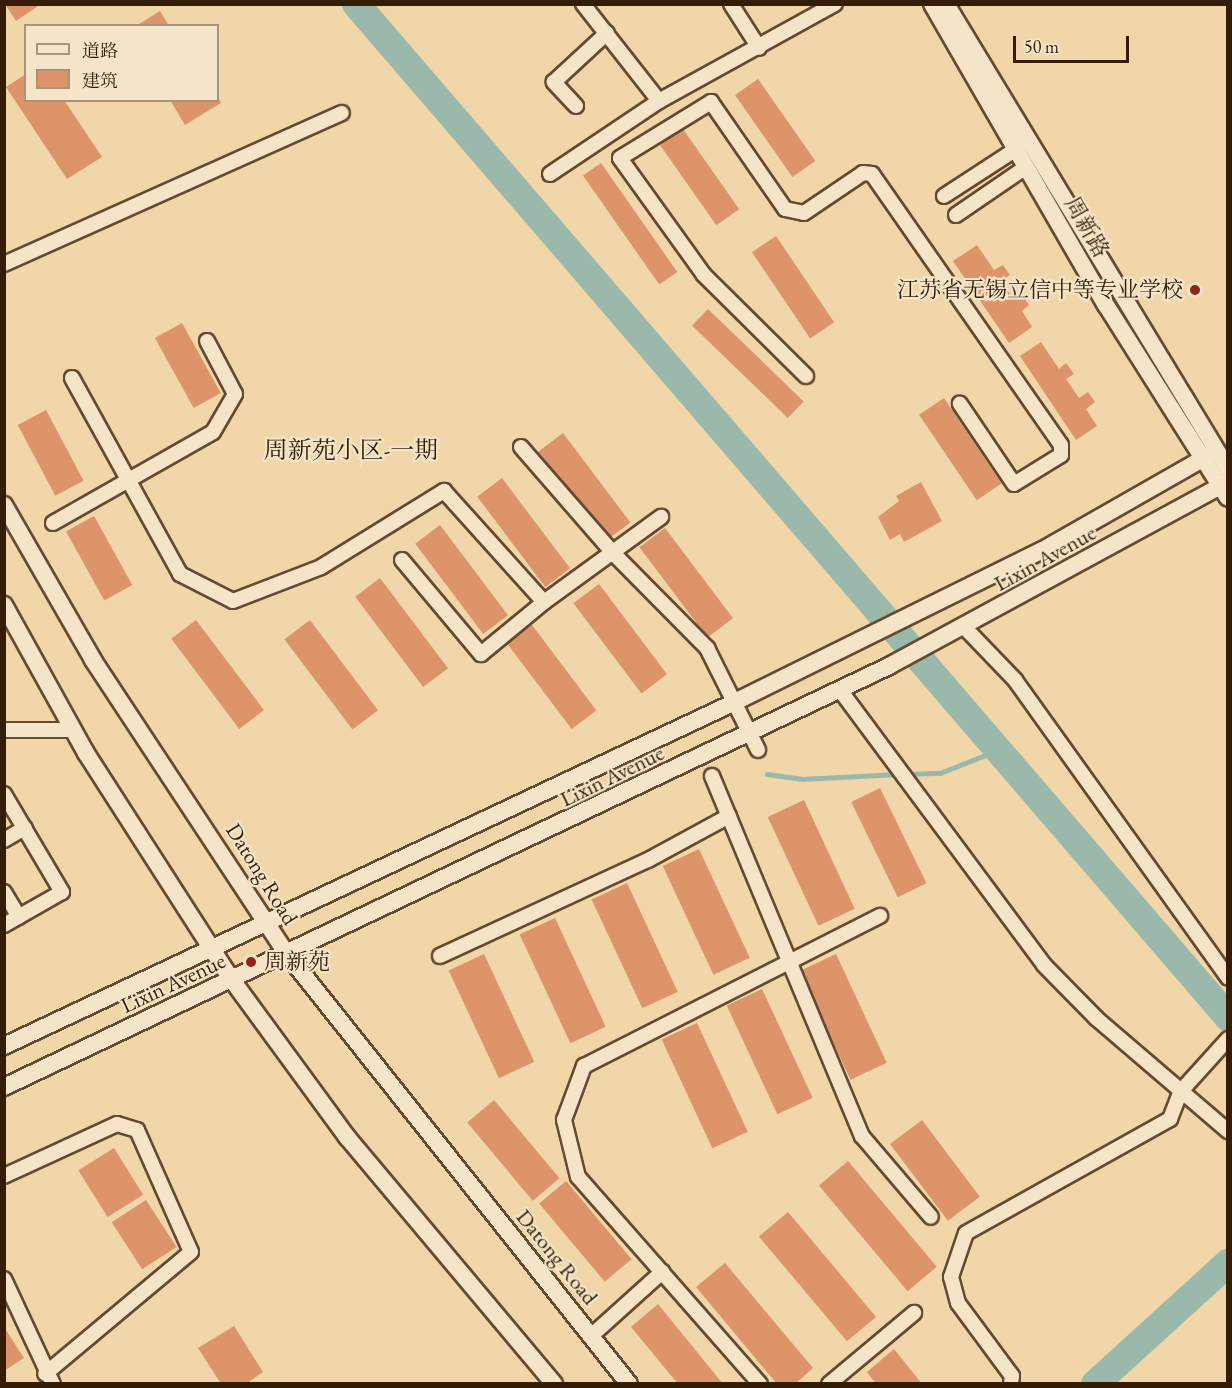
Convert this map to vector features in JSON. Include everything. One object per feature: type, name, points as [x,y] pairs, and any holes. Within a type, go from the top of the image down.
[{"type":"street","points":[[582,4],[608,33],[659,101]]},
{"type":"street","points":[[731,4],[759,48]]},
{"type":"street","points":[[550,174],[659,101],[759,48],[835,4]]},
{"type":"street","name":"周新路","points":[[932,4],[1026,167],[1210,455],[1227,469]]},
{"type":"street","name":"周新路","points":[[946,4],[1210,455],[1225,489]]},
{"type":"street","points":[[576,106],[554,82],[608,33]]},
{"type":"street","points":[[806,376],[704,275],[620,158],[711,102],[785,209],[804,213],[863,174],[872,174],[1061,445],[1061,454],[1014,484],[960,404]]},
{"type":"street","points":[[4,264],[342,113]]},
{"type":"street","points":[[944,196],[1016,149]]},
{"type":"street","points":[[957,215],[1026,167]]},
{"type":"street","points":[[52,523],[213,432],[235,394],[207,341]]},
{"type":"street","points":[[72,378],[180,574],[233,601],[321,567],[444,491],[544,602]]},
{"type":"street","points":[[521,447],[613,553],[707,648],[737,701],[758,750]]},
{"type":"street","name":"Lixin Avenue","points":[[4,1046],[737,701],[939,598],[1041,551],[1210,455]]},
{"type":"street","name":"Lixin Avenue","points":[[4,1087],[840,690],[965,628],[1225,489]]},
{"type":"street","name":"Datong Road","points":[[4,505],[93,660],[286,954],[629,1383]]},
{"type":"street","points":[[402,560],[481,654],[544,602],[661,517]]},
{"type":"street","points":[[4,605],[74,730],[232,980],[347,1137],[548,1381]]},
{"type":"street","points":[[965,628],[1015,680],[1227,978]]},
{"type":"street","points":[[840,690],[908,785],[1044,965],[1227,1131]]},
{"type":"street","points":[[4,730],[74,730]]},
{"type":"street","points":[[712,776],[862,1136],[931,1217]]},
{"type":"street","points":[[4,794],[62,892],[4,926]]},
{"type":"street","points":[[440,956],[648,860],[729,816]]},
{"type":"street","points":[[4,840],[25,828]]},
{"type":"street","points":[[4,892],[19,917]]},
{"type":"street","points":[[760,1383],[578,1177],[564,1120],[584,1066],[789,960],[880,916]]},
{"type":"street","points":[[1011,1383],[1012,1376],[958,1303],[953,1286],[953,1268],[966,1233],[1170,1119],[1181,1091],[1225,1041]]},
{"type":"street","points":[[4,1176],[117,1124],[137,1130],[190,1252],[49,1379],[4,1278]]},
{"type":"street","points":[[591,1336],[662,1272]]},
{"type":"street","points":[[829,1383],[914,1313]]},
{"type":"building","points":[[5,4],[41,4],[16,21]]},
{"type":"building","points":[[160,11],[168,24],[139,24]]},
{"type":"building","points":[[24,75],[24,102],[65,102],[102,157],[67,179],[6,87]]},
{"type":"building","points":[[758,79],[815,161],[792,177],[735,95]]},
{"type":"building","points":[[219,99],[221,103],[185,125],[171,102],[219,102]]},
{"type":"building","points":[[683,129],[739,209],[716,225],[660,145]]},
{"type":"building","points":[[601,163],[677,272],[659,285],[583,176]]},
{"type":"building","points":[[776,236],[834,322],[810,338],[752,252]]},
{"type":"building","points":[[977,245],[994,270],[1003,265],[1010,275],[1001,281],[1014,300],[1022,294],[1029,305],[1022,311],[1032,327],[1009,343],[953,261]]},
{"type":"building","points":[[708,309],[804,401],[788,418],[692,326]]},
{"type":"building","points":[[182,323],[221,393],[194,408],[155,338]]},
{"type":"building","points":[[1041,342],[1059,369],[1066,363],[1074,374],[1066,379],[1079,398],[1088,392],[1095,402],[1086,409],[1097,426],[1076,440],[1020,356]]},
{"type":"building","points":[[944,398],[1002,483],[977,500],[919,415]]},
{"type":"building","points":[[46,410],[84,481],[55,496],[18,425]]},
{"type":"building","points":[[563,433],[630,522],[606,541],[538,452]]},
{"type":"building","points":[[502,478],[570,568],[545,587],[477,497]]},
{"type":"building","points":[[921,482],[942,521],[904,542],[900,534],[890,540],[878,517],[899,501],[896,496]]},
{"type":"building","points":[[94,516],[132,585],[104,601],[66,532]]},
{"type":"building","points":[[440,525],[508,615],[483,634],[415,544]]},
{"type":"building","points":[[665,528],[733,618],[707,638],[639,547]]},
{"type":"building","points":[[380,578],[448,668],[423,687],[355,597]]},
{"type":"building","points":[[599,584],[667,674],[641,694],[573,603]]},
{"type":"building","points":[[196,620],[264,710],[239,729],[171,639]]},
{"type":"building","points":[[310,620],[378,710],[352,730],[284,639]]},
{"type":"building","points":[[529,621],[596,710],[572,729],[504,640]]},
{"type":"building","points":[[880,788],[926,883],[898,897],[851,802]]},
{"type":"building","points":[[804,800],[855,909],[818,926],[768,817]]},
{"type":"building","points":[[699,849],[750,958],[713,975],[663,866]]},
{"type":"building","points":[[627,883],[678,992],[642,1008],[592,899]]},
{"type":"building","points":[[555,918],[606,1027],[570,1043],[520,934]]},
{"type":"building","points":[[484,954],[534,1062],[499,1078],[449,970]]},
{"type":"building","points":[[836,954],[887,1063],[850,1080],[800,971]]},
{"type":"building","points":[[762,989],[813,1098],[777,1114],[727,1005]]},
{"type":"building","points":[[697,1023],[748,1132],[712,1148],[662,1039]]},
{"type":"building","points":[[494,1100],[560,1178],[533,1201],[467,1122]]},
{"type":"building","points":[[922,1120],[980,1197],[948,1221],[890,1144]]},
{"type":"building","points":[[114,1148],[143,1195],[108,1217],[78,1170]]},
{"type":"building","points":[[848,1161],[937,1267],[908,1291],[819,1185]]},
{"type":"building","points":[[566,1181],[632,1259],[605,1282],[539,1203]]},
{"type":"building","points":[[146,1200],[176,1247],[142,1269],[112,1222]]},
{"type":"building","points":[[788,1212],[876,1317],[847,1341],[759,1236]]},
{"type":"building","points":[[725,1263],[813,1368],[795,1384],[777,1384],[696,1287]]},
{"type":"building","points":[[658,1304],[723,1384],[678,1384],[631,1327]]},
{"type":"building","points":[[234,1326],[263,1372],[246,1384],[221,1384],[198,1348]]},
{"type":"building","points":[[4,1327],[24,1358],[4,1371]]},
{"type":"building","points":[[894,1349],[922,1384],[876,1384],[867,1372]]},
{"type":"waterway","points":[[356,4],[1228,1017]]},
{"type":"waterway","points":[[906,774],[940,773],[1001,749]]},
{"type":"waterway","points":[[767,774],[801,779],[898,774]]},
{"type":"waterway","points":[[1095,1384],[1228,1263]]},
{"type":"place","name":"江苏省无锡立信中等专业学校","points":[[1195,290]]},
{"type":"place","name":"周新苑","points":[[251,962]]},
{"type":"district","name":"周新苑小区-一期","points":[[351,450]]}]
